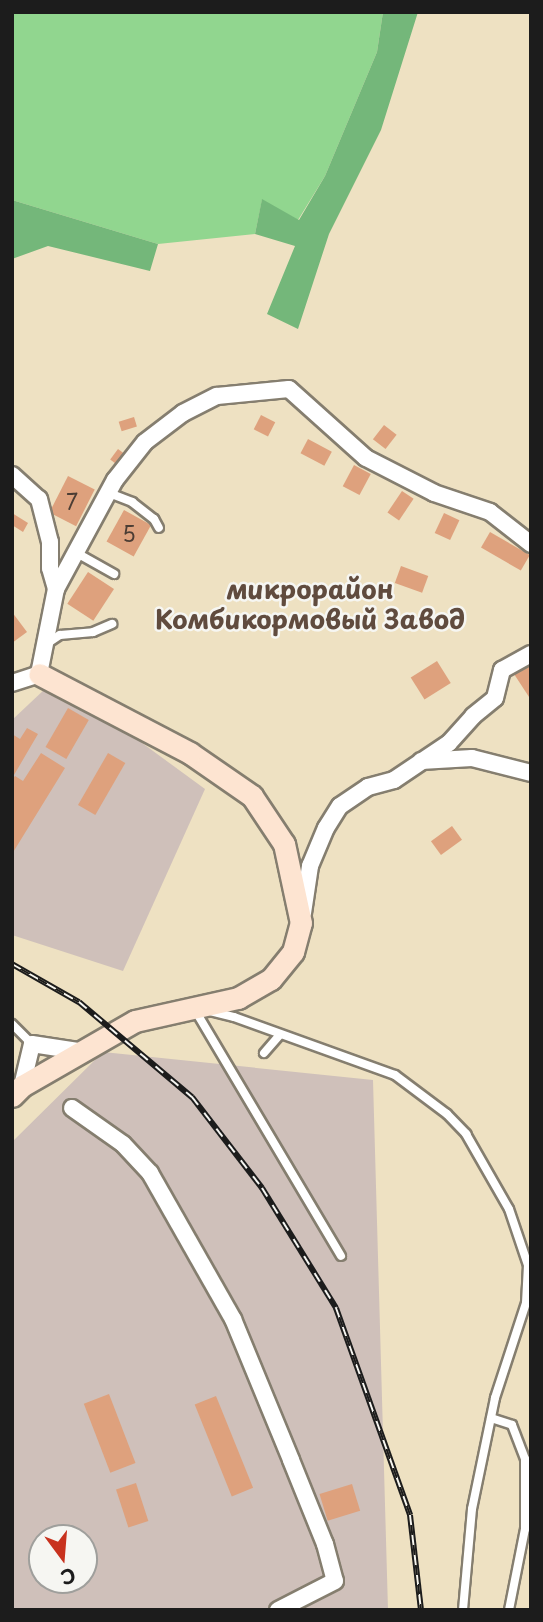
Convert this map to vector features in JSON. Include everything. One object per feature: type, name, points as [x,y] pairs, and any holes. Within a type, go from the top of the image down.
[{"type":"street","points":[[38,674],[56,589],[115,480],[145,442],[183,413],[217,396],[289,389],[366,458],[434,494],[490,512],[531,544]]},
{"type":"street","points":[[12,475],[39,499],[50,542],[50,568],[56,589]]},
{"type":"street","points":[[17,1091],[135,1021],[193,1007],[235,1007],[271,979],[293,952],[301,923],[310,866],[326,828],[340,806],[368,787],[394,780],[449,743],[473,716],[495,698],[502,670],[531,654]]},
{"type":"street","points":[[12,683],[38,674],[190,752],[252,796],[284,844],[301,923]]},
{"type":"street","points":[[419,761],[472,758],[531,773]]},
{"type":"street","points":[[17,1091],[32,1044],[85,1052]]},
{"type":"street","points":[[72,1108],[123,1144],[150,1173],[233,1319],[286,1447],[325,1544],[335,1581],[278,1610]]},
{"type":"lane","points":[[109,493],[132,502],[154,519],[159,528]]},
{"type":"lane","points":[[75,552],[114,574]]},
{"type":"lane","points":[[42,646],[60,635],[93,632],[112,624]]},
{"type":"lane","points":[[193,1007],[341,1256]]},
{"type":"lane","points":[[235,1007],[279,1036],[394,1075],[447,1114],[466,1134],[522,1238],[528,1265],[526,1303],[491,1418],[472,1510],[463,1610]]},
{"type":"lane","points":[[12,1024],[32,1044]]},
{"type":"lane","points":[[264,1053],[279,1036]]},
{"type":"lane","points":[[491,1418],[512,1425],[525,1460],[525,1529],[509,1610]]},
{"type":"shaded area","points":[[46,688],[138,740],[205,789],[123,971],[12,935],[12,720]]},
{"type":"shaded area","points":[[103,1052],[373,1080],[388,1610],[12,1610],[12,1142]]},
{"type":"green space","points":[[12,12],[383,12],[377,52],[325,176],[298,220],[262,200],[255,234],[158,244],[12,200]]},
{"type":"green space","points":[[383,12],[418,12],[381,130],[329,234],[298,329],[267,314],[295,246],[255,234],[262,199],[299,220],[325,176],[377,52]]},
{"type":"green space","points":[[12,200],[158,244],[150,271],[48,246],[12,259]]},
{"type":"building","points":[[261,415],[275,422],[268,437],[254,429]]},
{"type":"building","points":[[134,417],[137,427],[122,431],[119,422]]},
{"type":"building","points":[[384,425],[397,435],[386,449],[373,439]]},
{"type":"building","points":[[308,439],[332,452],[324,466],[300,453]]},
{"type":"building","points":[[118,449],[126,455],[118,465],[110,459]]},
{"type":"building","points":[[354,465],[371,474],[360,495],[343,486]]},
{"type":"building","points":[[68,476],[95,490],[76,526],[49,513]]},
{"type":"building","points":[[402,491],[414,499],[399,520],[387,513]]},
{"type":"building","points":[[124,510],[151,525],[134,557],[107,541]]},
{"type":"building","points":[[12,513],[28,523],[23,532],[12,525]]},
{"type":"building","points":[[444,513],[459,520],[450,540],[435,533]]},
{"type":"building","points":[[490,532],[530,555],[521,571],[481,548]]},
{"type":"building","points":[[401,566],[428,576],[422,593],[395,583]]},
{"type":"building","points":[[88,572],[114,589],[93,621],[67,604]]},
{"type":"building","points":[[12,612],[27,632],[12,643]]},
{"type":"building","points":[[437,661],[451,683],[424,699],[411,677]]},
{"type":"building","points":[[531,663],[531,700],[514,674]]},
{"type":"building","points":[[68,708],[89,720],[66,759],[46,747]]},
{"type":"building","points":[[27,728],[38,734],[14,775],[12,734],[20,739]]},
{"type":"building","points":[[41,753],[65,768],[12,854],[12,780],[15,776],[23,781]]},
{"type":"building","points":[[108,753],[125,763],[95,815],[78,805]]},
{"type":"building","points":[[452,826],[462,840],[441,855],[431,841]]},
{"type":"building","points":[[109,1394],[136,1463],[110,1473],[84,1404]]},
{"type":"building","points":[[216,1396],[253,1488],[232,1496],[195,1405]]},
{"type":"building","points":[[136,1483],[148,1521],[128,1528],[116,1489]]},
{"type":"building","points":[[352,1484],[360,1511],[328,1521],[319,1494]]},
{"type":"railway","points":[[12,964],[79,1002],[192,1097],[262,1188],[336,1308],[410,1515],[421,1610]]},
{"type":"district","name":"микрорайон Комбикормовый Завод","points":[[310,604]]}]
